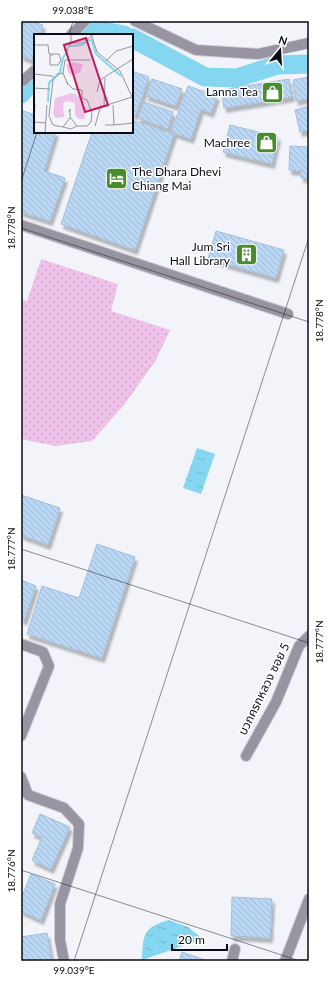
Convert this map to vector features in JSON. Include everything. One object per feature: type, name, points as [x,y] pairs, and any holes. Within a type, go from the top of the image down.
[{"type":"street","points":[[72,34],[85,21]]},
{"type":"street","points":[[135,21],[196,50],[258,54],[309,43]]},
{"type":"street","points":[[21,80],[23,81],[34,71]]},
{"type":"street","points":[[21,225],[288,314]]},
{"type":"street","name":"บวกครกหลวง ซอย 5","points":[[246,756],[276,702],[299,646],[309,636]]},
{"type":"street","points":[[21,644],[43,652],[49,666],[21,736]]},
{"type":"street","points":[[21,777],[28,796],[64,808],[79,824],[78,848],[60,904],[60,940],[64,961]]},
{"type":"street","points":[[285,961],[309,899]]},
{"type":"street","points":[[232,961],[235,949]]},
{"type":"shaded area","points":[[41,259],[118,284],[111,311],[170,330],[156,360],[124,405],[92,441],[55,446],[21,439],[21,299],[27,301]]},
{"type":"water","points":[[197,448],[215,454],[201,494],[183,488]]},
{"type":"water","points":[[169,920],[188,927],[203,939],[142,960],[143,944],[146,933],[154,926]]},
{"type":"building","points":[[21,21],[31,21],[43,25],[40,34],[34,34],[34,53],[32,60],[21,56]]},
{"type":"building","points":[[133,71],[149,77],[136,115],[133,114]]},
{"type":"building","points":[[309,77],[309,98],[296,101],[293,80]]},
{"type":"building","points":[[152,79],[182,89],[176,106],[146,96]]},
{"type":"building","points":[[289,79],[292,97],[224,108],[221,90]]},
{"type":"building","points":[[188,86],[217,96],[211,113],[201,109],[191,139],[171,132]]},
{"type":"building","points":[[144,102],[173,112],[168,129],[138,118]]},
{"type":"building","points":[[309,106],[309,130],[300,132],[295,110]]},
{"type":"building","points":[[21,110],[34,115],[34,133],[56,133],[44,171],[65,178],[50,221],[21,212]]},
{"type":"building","name":"The Dhara Dhevi Chiang Mai","points":[[133,120],[174,134],[135,250],[61,224],[92,133],[133,133]]},
{"type":"building","points":[[230,125],[278,137],[272,164],[223,152]]},
{"type":"building","points":[[290,146],[309,147],[309,178],[301,178],[301,171],[289,170]]},
{"type":"building","name":"Jum Sri Hall Library","points":[[216,231],[284,250],[276,278],[208,259]]},
{"type":"building","points":[[21,495],[60,508],[48,545],[21,535]]},
{"type":"building","points":[[97,544],[135,557],[102,658],[27,634],[42,586],[79,598]]},
{"type":"building","points":[[21,580],[36,586],[24,621],[21,619]]},
{"type":"building","points":[[40,814],[70,827],[51,869],[32,860],[42,837],[32,833]]},
{"type":"building","points":[[31,874],[55,884],[41,920],[21,911],[21,899]]},
{"type":"building","points":[[232,897],[272,899],[270,938],[231,936]]},
{"type":"building","points":[[47,933],[52,961],[22,961],[21,937]]},
{"type":"building","points":[[182,952],[208,961],[179,961]]},
{"type":"waterway","points":[[78,34],[87,28],[119,34]]},
{"type":"waterway","points":[[133,39],[205,77],[237,78],[277,65],[309,64]]},
{"type":"waterway","points":[[21,94],[34,79]]},
{"type":"place","name":"Lanna Tea","points":[[273,92]]},
{"type":"place","name":"Machree","points":[[266,143]]},
{"type":"place","name":"The Dhara Dhevi Chiang Mai","points":[[117,179]]},
{"type":"place","name":"Jum Sri Hall Library","points":[[246,254]]}]
